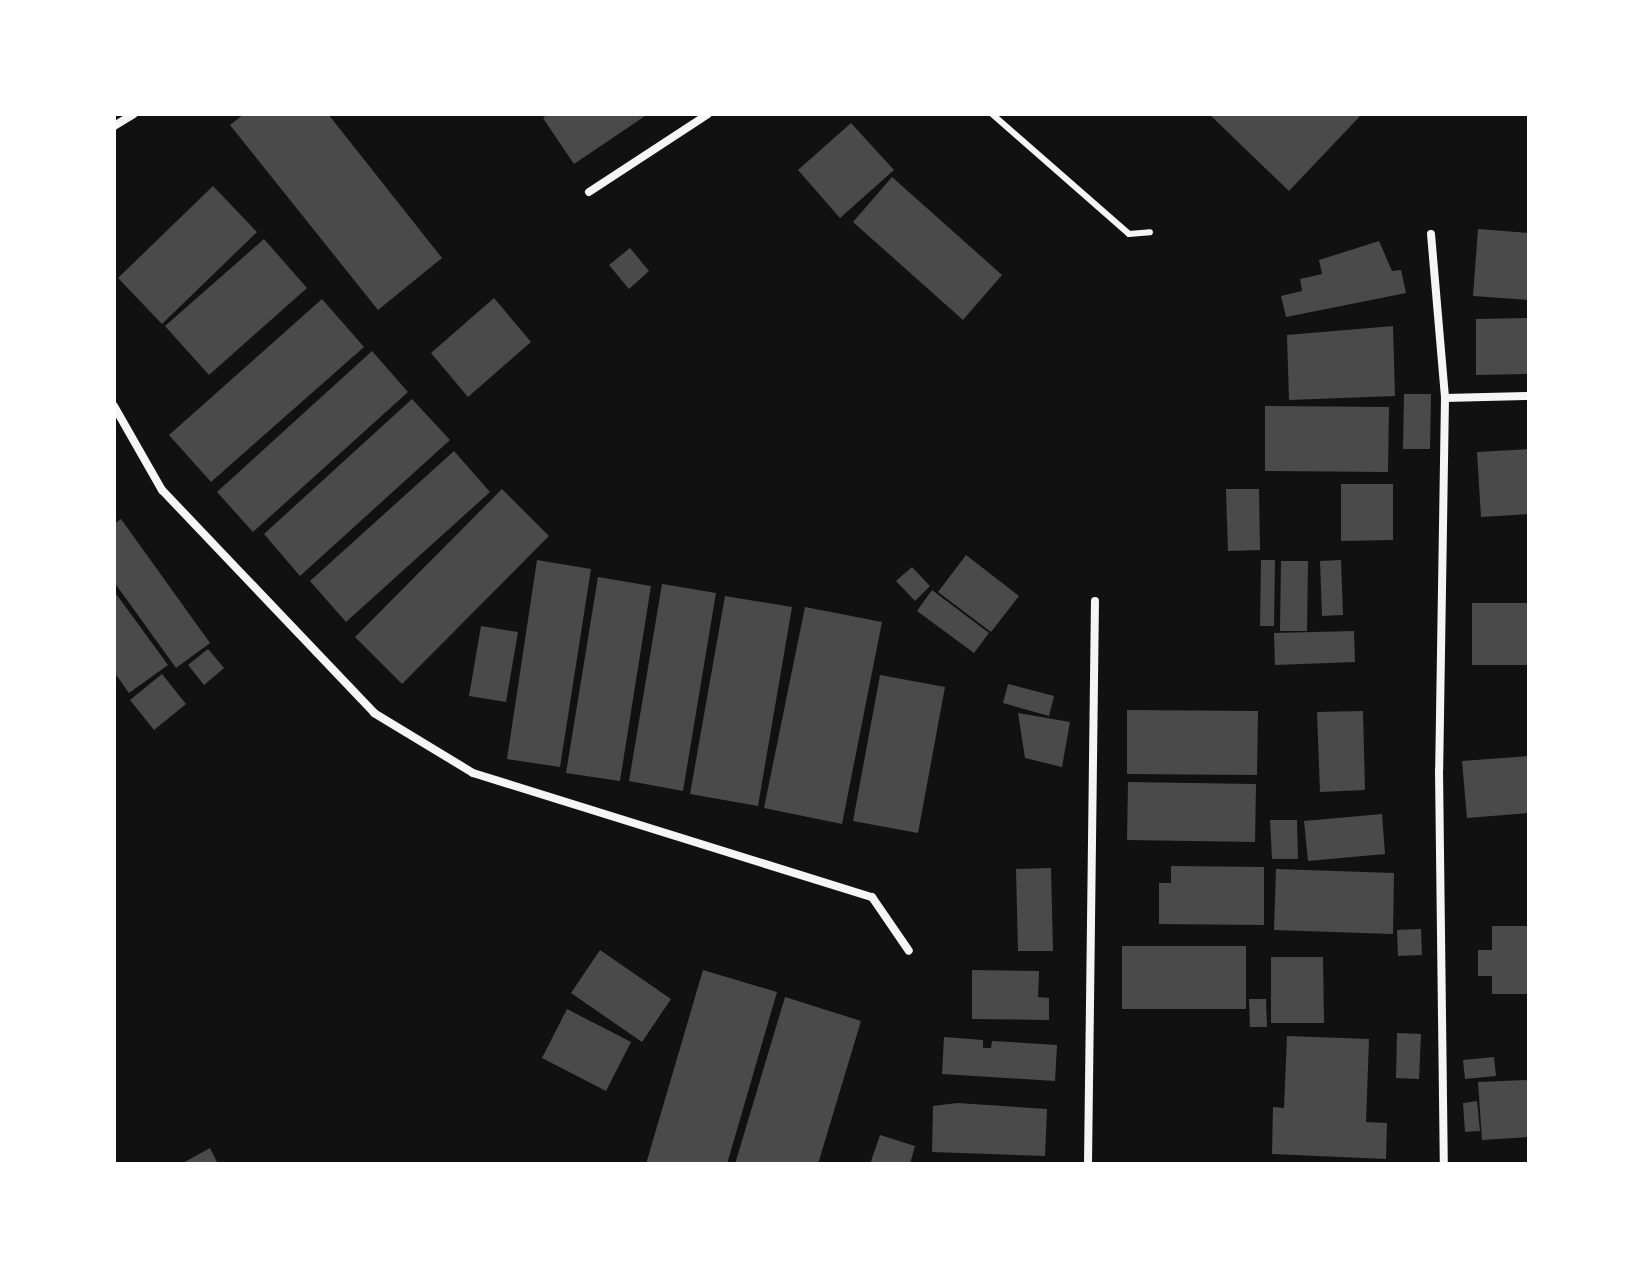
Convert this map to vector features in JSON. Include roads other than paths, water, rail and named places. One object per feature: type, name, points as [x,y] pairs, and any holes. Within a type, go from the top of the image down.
[{"type":"street","points":[[114,126],[134,114]]},
{"type":"street","points":[[589,192],[708,114]]},
{"type":"street","points":[[1431,234],[1445,398],[1439,770],[1444,1164]]},
{"type":"street","points":[[1445,398],[1529,396]]},
{"type":"street","points":[[114,406],[162,490],[374,713],[473,773],[872,897],[909,951]]},
{"type":"street","points":[[1088,1164],[1095,601]]},
{"type":"lane","points":[[992,114],[1129,234],[1150,232]]}]
